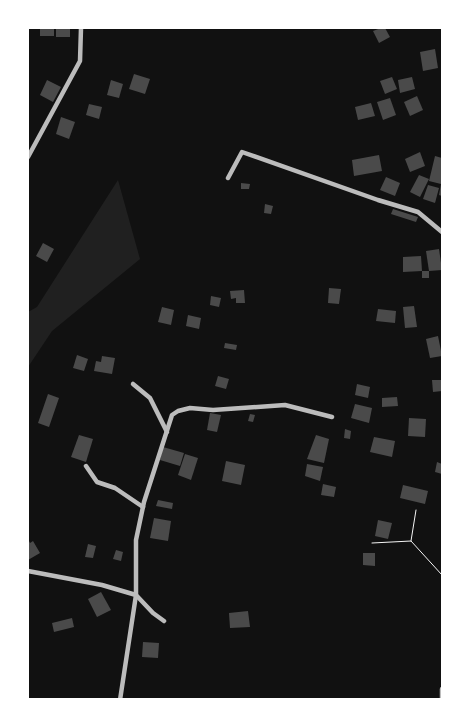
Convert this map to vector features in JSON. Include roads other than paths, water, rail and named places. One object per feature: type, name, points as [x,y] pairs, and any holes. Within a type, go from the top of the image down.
[{"type":"street","points":[[28,157],[80,61],[81,28]]},
{"type":"street","points":[[228,178],[242,152],[378,200],[418,212],[442,232]]},
{"type":"street","points":[[133,384],[150,398],[167,432]]},
{"type":"street","points":[[120,700],[136,595],[136,540],[143,507],[172,415],[178,411],[190,408],[213,410],[285,405],[332,417]]},
{"type":"street","points":[[86,466],[97,482],[115,488],[143,507]]},
{"type":"street","points":[[28,571],[102,585],[136,595],[153,614],[164,621]]},
{"type":"street","points":[[442,689],[442,700]]}]
